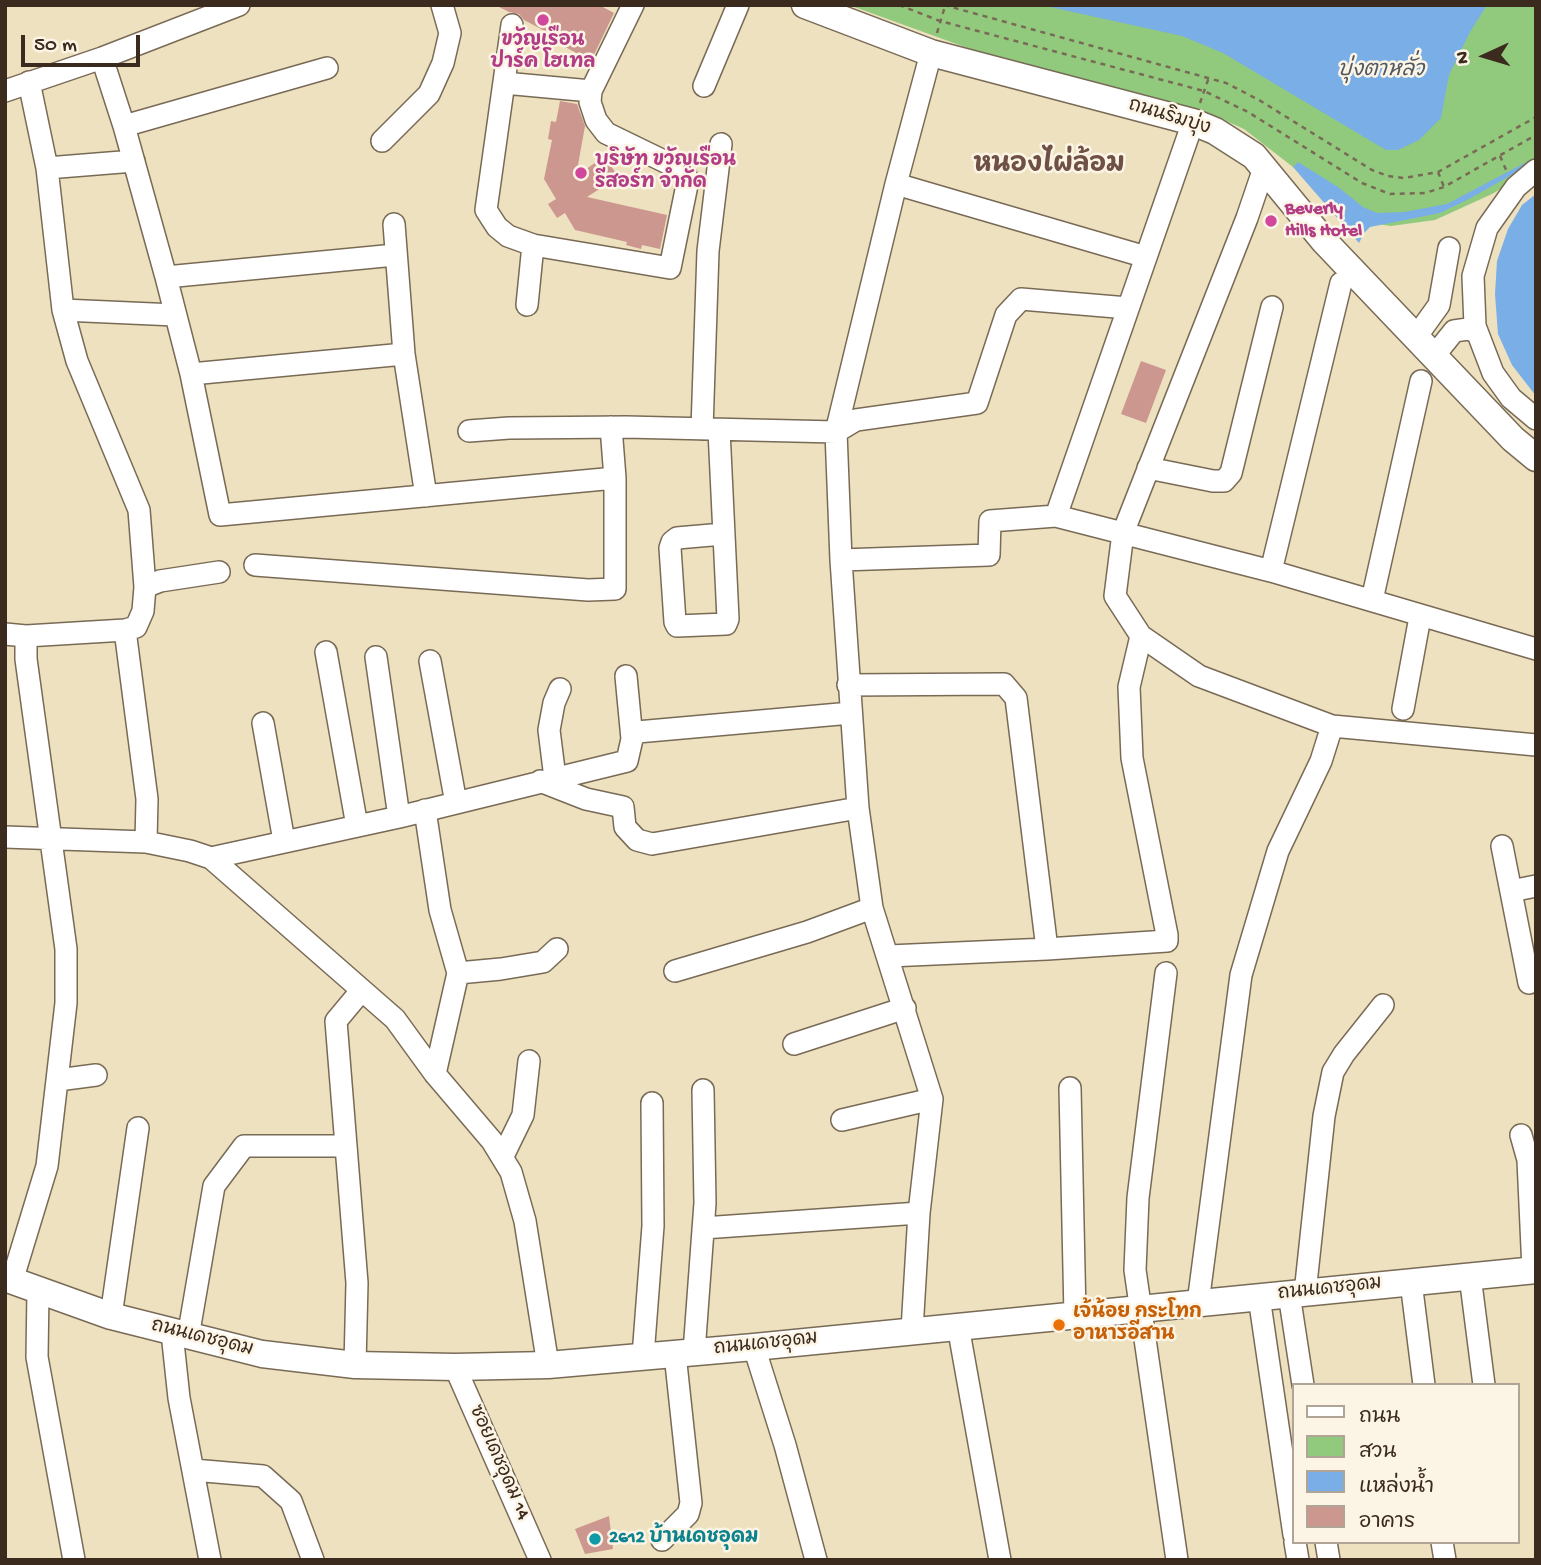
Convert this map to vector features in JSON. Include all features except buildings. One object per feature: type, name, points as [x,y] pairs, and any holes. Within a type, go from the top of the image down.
[{"type":"main road","name":"ถนนริมบุ่ง","points":[[805,5],[932,53],[1193,122],[1215,131],[1254,156],[1324,241],[1513,439],[1536,458]]},
{"type":"main road","name":"ถนนเดชอุดม","points":[[9,1279],[111,1316],[262,1354],[355,1365],[455,1367],[548,1365],[754,1347],[1535,1270]]},
{"type":"street","points":[[5,91],[102,58],[239,5]]},
{"type":"street","points":[[382,141],[429,94],[443,63],[450,33],[442,5]]},
{"type":"street","points":[[633,5],[591,91],[590,102],[596,120],[607,133],[678,168],[686,175],[687,186],[672,269]]},
{"type":"street","points":[[704,86],[738,5]]},
{"type":"street","points":[[512,25],[486,209],[497,227],[508,236],[533,245],[707,273]]},
{"type":"street","points":[[912,1330],[919,1213],[932,1099],[873,908],[858,808],[848,685],[836,432],[896,184],[932,53]]},
{"type":"street","points":[[102,58],[166,277],[191,374],[220,515],[615,478]]},
{"type":"street","points":[[124,126],[327,68]]},
{"type":"street","points":[[9,1279],[47,1166],[66,1003],[66,949],[51,839],[16,660],[16,635],[125,630],[136,627],[143,611],[145,587],[139,510],[77,361],[64,310],[47,168],[29,82]]},
{"type":"street","points":[[503,83],[591,91]]},
{"type":"street","points":[[1056,516],[1193,122]]},
{"type":"street","points":[[721,144],[707,273],[711,429],[723,534],[728,620],[726,624],[677,626],[672,585],[672,542],[677,538],[723,534]]},
{"type":"street","points":[[47,168],[134,161]]},
{"type":"street","points":[[1264,168],[1247,218],[1123,533],[1115,596],[1141,636],[1199,676],[1332,726],[1536,745]]},
{"type":"street","points":[[1534,174],[1516,187],[1487,228],[1473,276],[1477,332],[1493,373],[1511,398],[1536,419]]},
{"type":"street","points":[[896,184],[1146,257]]},
{"type":"street","points":[[394,225],[404,354],[426,496]]},
{"type":"street","points":[[1439,305],[1462,288],[1483,241]]},
{"type":"street","points":[[527,305],[533,245]]},
{"type":"street","points":[[1425,346],[1439,305],[1449,248]]},
{"type":"street","points":[[166,277],[395,256]]},
{"type":"street","points":[[1271,571],[1340,283]]},
{"type":"street","points":[[469,431],[611,427],[836,432],[856,420],[976,402],[1006,315],[1021,299],[1128,308]]},
{"type":"street","points":[[1148,468],[1213,481],[1224,481],[1231,473],[1272,307]]},
{"type":"street","points":[[64,310],[175,315]]},
{"type":"street","points":[[1425,346],[1454,331],[1465,329],[1477,332]]},
{"type":"street","points":[[191,374],[404,354]]},
{"type":"street","points":[[1372,600],[1421,381]]},
{"type":"street","points":[[255,565],[574,589],[615,589],[615,478],[611,427]]},
{"type":"street","points":[[841,560],[989,555],[990,521],[1056,516],[1271,571],[1536,649]]},
{"type":"street","points":[[145,587],[160,581],[219,572]]},
{"type":"street","points":[[1404,709],[1420,617]]},
{"type":"street","points":[[125,630],[147,799],[146,842]]},
{"type":"street","points":[[889,956],[1167,941],[1132,758],[1129,687],[1141,636]]},
{"type":"street","points":[[326,652],[357,826]]},
{"type":"street","points":[[376,657],[398,817]]},
{"type":"street","points":[[430,661],[456,803]]},
{"type":"street","points":[[211,859],[627,761],[632,739],[626,676]]},
{"type":"street","points":[[848,685],[1004,684],[1016,698],[1047,949]]},
{"type":"street","points":[[548,779],[549,730],[554,703],[561,689]]},
{"type":"street","points":[[632,739],[637,733],[851,713]]},
{"type":"street","points":[[263,723],[284,841]]},
{"type":"street","points":[[1198,1303],[1241,975],[1278,852],[1321,761],[1332,726]]},
{"type":"street","points":[[548,779],[586,799],[623,807],[625,827],[637,840],[652,844],[858,808]]},
{"type":"street","points":[[425,810],[440,910],[458,973],[435,1074]]},
{"type":"street","points":[[5,838],[146,842],[190,851],[211,859],[395,1019],[435,1074],[503,1156],[512,1172],[525,1221],[548,1365]]},
{"type":"street","points":[[1502,846],[1529,983]]},
{"type":"street","points":[[1511,891],[1536,886]]},
{"type":"street","points":[[675,971],[807,932],[873,908]]},
{"type":"street","points":[[458,973],[543,962],[557,949]]},
{"type":"street","points":[[1166,973],[1138,1198],[1135,1270],[1177,1560]]},
{"type":"street","points":[[355,1365],[357,1283],[336,1021],[361,991]]},
{"type":"street","points":[[1303,1383],[1297,1293],[1333,1072],[1383,1005]]},
{"type":"street","points":[[794,1044],[905,1008]]},
{"type":"street","points":[[503,1156],[523,1115],[529,1061]]},
{"type":"street","points":[[58,1080],[96,1075]]},
{"type":"street","points":[[1070,1088],[1075,1315]]},
{"type":"street","points":[[662,1540],[688,1514],[691,1503],[685,1353],[705,1203],[703,1090]]},
{"type":"street","points":[[842,1120],[932,1099]]},
{"type":"street","points":[[643,1356],[653,1226],[652,1103]]},
{"type":"street","points":[[111,1316],[138,1128]]},
{"type":"street","points":[[1521,1135],[1528,1160],[1535,1270]]},
{"type":"street","points":[[210,1560],[180,1398],[180,1335],[214,1186],[244,1146],[346,1146]]},
{"type":"street","points":[[703,1228],[919,1213]]},
{"type":"street","points":[[1470,1276],[1484,1383]]},
{"type":"street","points":[[1411,1282],[1423,1383]]},
{"type":"street","points":[[38,1291],[37,1357],[74,1560]]},
{"type":"street","points":[[1259,1297],[1292,1521]]},
{"type":"street","points":[[958,1326],[1000,1560]]},
{"type":"street","points":[[754,1347],[785,1445],[816,1560]]},
{"type":"street","name":"ซอยเดชอุดม 14","points":[[455,1367],[540,1560]]},
{"type":"street","points":[[193,1470],[263,1476],[291,1501],[313,1560]]},
{"type":"path","points":[[899,5],[940,21],[1205,91],[1248,112],[1374,189],[1408,195],[1444,187],[1536,135]]},
{"type":"path","points":[[940,21],[944,5],[1209,77],[1259,100],[1372,170],[1388,176],[1404,178],[1438,172],[1536,117]]},
{"type":"path","points":[[1205,91],[1209,77]]},
{"type":"path","points":[[1500,156],[1506,170]]},
{"type":"path","points":[[1438,172],[1444,187]]},
{"type":"green space","points":[[849,5],[1536,5],[1536,168],[1492,194],[1435,220],[1391,226],[1370,223],[1356,216],[1244,129],[1215,116],[973,50]]},
{"type":"water","name":"บุ่งตาหลั่ว","points":[[1041,5],[1487,5],[1449,75],[1441,118],[1419,140],[1398,150],[1386,150],[1223,53],[1182,36]]},
{"type":"water","points":[[1536,157],[1536,161],[1440,213],[1370,227],[1359,243],[1293,167],[1298,162],[1338,187],[1363,207],[1377,213],[1404,212],[1447,204]]},
{"type":"water","points":[[1536,194],[1536,396],[1512,365],[1498,334],[1495,294],[1497,261],[1508,229],[1522,205]]},
{"type":"place","name":"ขวัญเรือน ปาร์ค โฮเทล","points":[[543,20]]},
{"type":"place","name":"บริษัท ขวัญเรือน รีสอร์ท จำกัด","points":[[581,173]]},
{"type":"place","name":"Beverly Hills Hotel","points":[[1271,221]]},
{"type":"place","name":"เจ้น้อย กระโทก อาหารอีสาน","points":[[1059,1325]]},
{"type":"place","name":"2612 บ้านเดชอุดม","points":[[595,1539]]},
{"type":"district","name":"หนองไผ่ล้อม","points":[[1049,167]]}]
